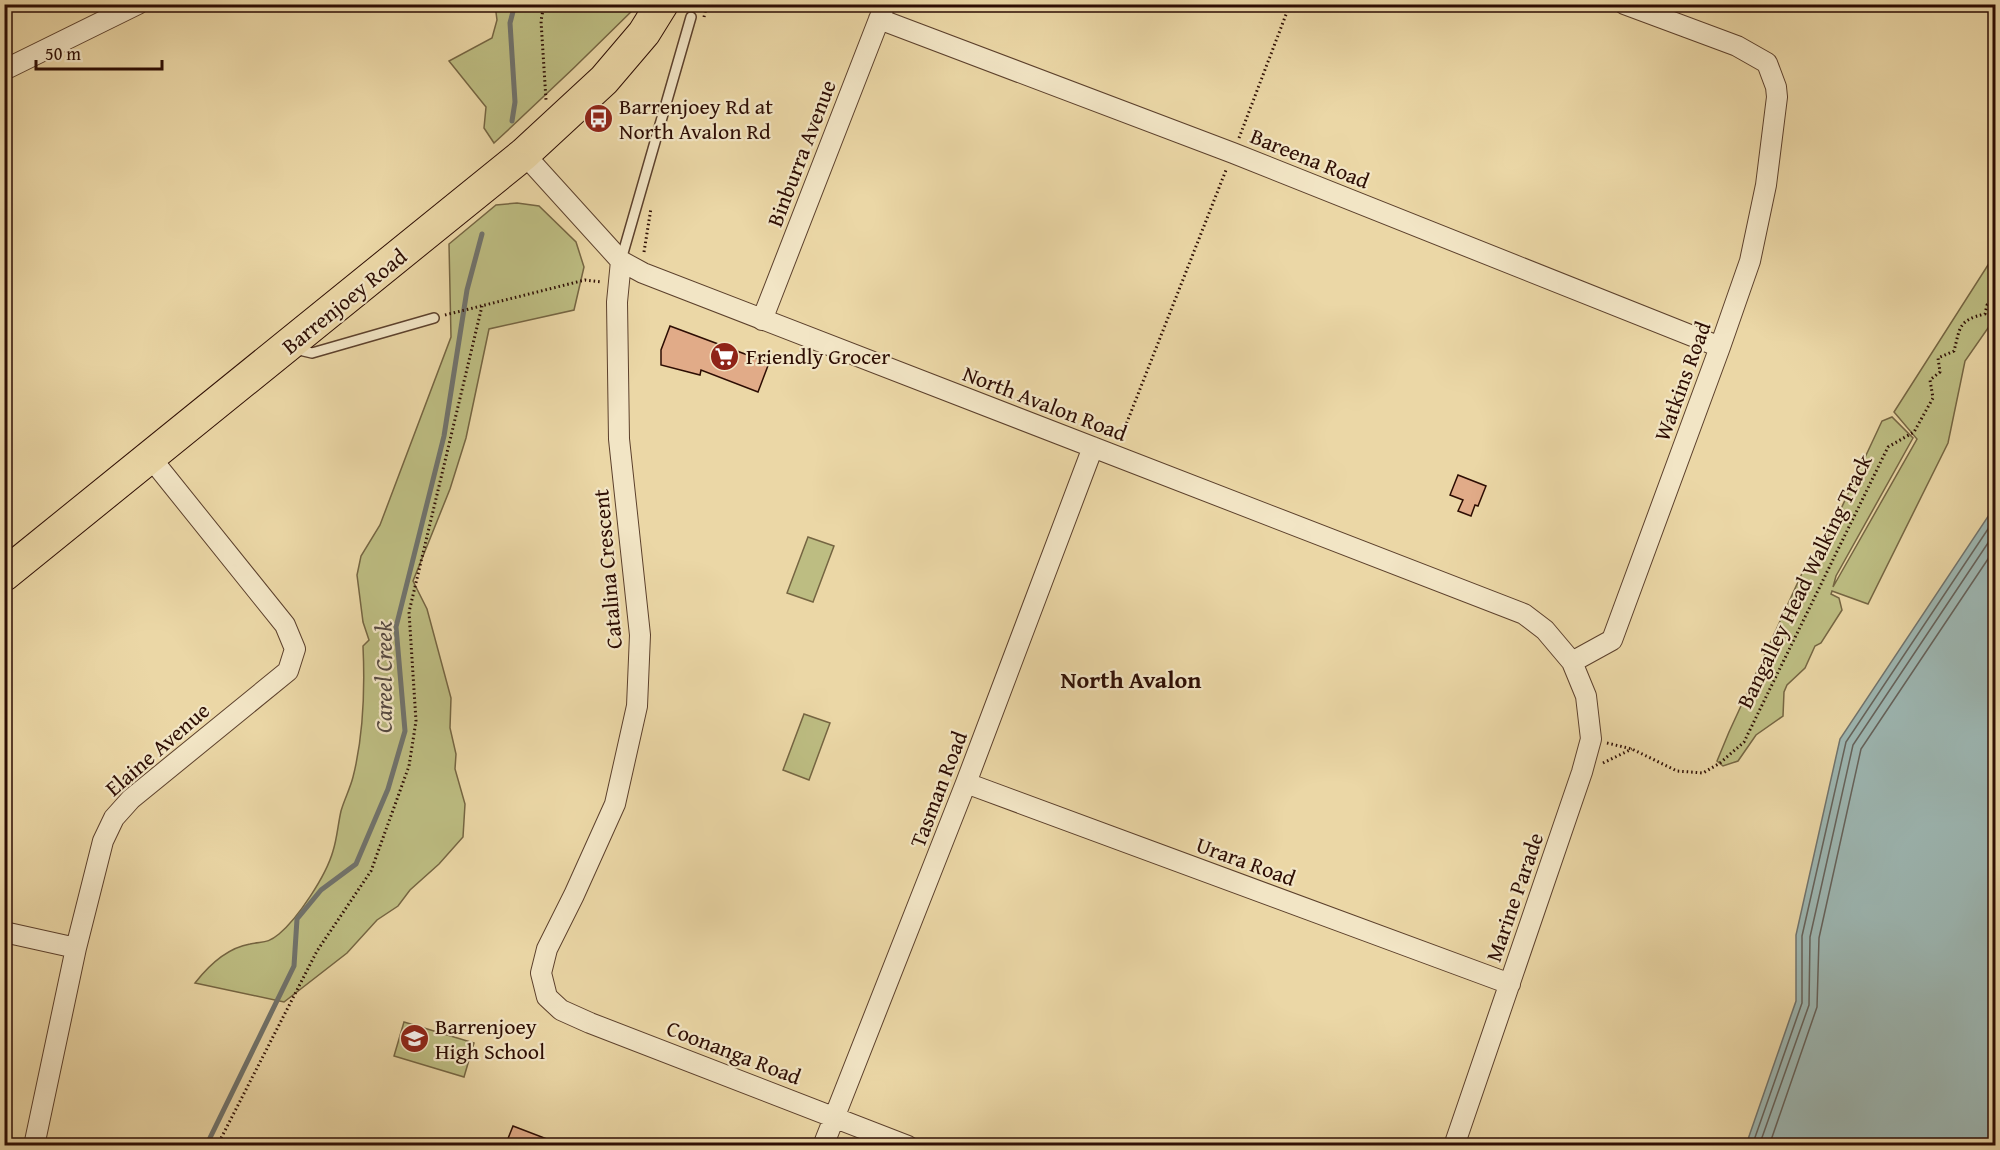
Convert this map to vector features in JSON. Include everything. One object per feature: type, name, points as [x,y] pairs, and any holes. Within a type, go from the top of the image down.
[{"type":"main road","name":"Barrenjoey Road","points":[[4,575],[524,154],[604,80],[644,33],[662,4]]},
{"type":"street","points":[[4,70],[138,4]]},
{"type":"street","name":"Watkins Road","points":[[1572,662],[1612,640],[1750,261],[1766,185],[1775,120],[1776,87],[1767,63],[1737,46],[1624,4]]},
{"type":"street","name":"Bareena Road","points":[[882,12],[1720,347]]},
{"type":"street","name":"Binburra Avenue","points":[[762,320],[882,12]]},
{"type":"street","name":"North Avalon Road","points":[[524,154],[621,261],[643,273],[1524,614],[1545,630],[1572,662]]},
{"type":"street","name":"Catalina Crescent","points":[[547,997],[541,974],[547,949],[615,804],[637,706],[640,635],[619,439],[617,302],[621,261]]},
{"type":"street","name":"Tasman Road","points":[[823,1146],[966,783],[1093,447]]},
{"type":"street","name":"Elaine Avenue","points":[[34,1146],[76,948],[103,841],[114,818],[131,799],[288,671],[295,649],[285,625],[150,457]]},
{"type":"street","name":"Marine Parade","points":[[1454,1146],[1582,772],[1591,739],[1586,696],[1572,662]]},
{"type":"street","name":"Urara Road","points":[[966,783],[1510,984]]},
{"type":"street","points":[[4,932],[76,948]]},
{"type":"street","name":"Coonanga Road","points":[[547,997],[561,1010],[590,1023],[908,1146]]},
{"type":"lane","points":[[621,261],[691,17]]},
{"type":"lane","points":[[286,347],[312,353],[434,318]]},
{"type":"path","points":[[544,4],[541,21],[546,103]]},
{"type":"path","points":[[1113,455],[1290,4]]},
{"type":"path","points":[[453,313],[585,280],[618,284]]},
{"type":"path","name":"Bangalley Head Walking Track","points":[[1591,739],[1632,749],[1677,771],[1703,773],[1720,763],[1744,742],[1888,447],[1914,432],[1933,398],[1930,380],[1940,372],[1938,358],[1954,351],[1956,337],[1963,324],[1972,317],[1984,314],[1987,305],[1992,301],[1992,286],[1995,284]]},
{"type":"path","points":[[217,1146],[317,951],[371,871],[409,766],[416,721],[409,612],[482,306]]},
{"type":"path","points":[[1582,772],[1632,749]]},
{"type":"green space","points":[[495,4],[638,5],[494,143],[484,128],[486,107],[449,61],[492,38],[497,20]]},
{"type":"green space","points":[[517,203],[539,206],[576,242],[584,267],[574,310],[489,329],[466,438],[450,489],[413,581],[427,609],[451,698],[450,728],[456,754],[455,769],[465,804],[463,837],[439,864],[410,890],[398,906],[377,920],[347,953],[284,1002],[195,983],[212,964],[226,953],[242,946],[268,941],[279,934],[310,896],[329,861],[336,842],[341,811],[357,761],[362,728],[363,646],[369,640],[363,622],[357,575],[361,556],[380,525],[451,337],[449,244],[496,205]]},
{"type":"green space","points":[[1995,254],[1995,318],[1965,361],[1948,443],[1868,604],[1832,591],[1831,594],[1839,598],[1842,610],[1821,643],[1815,646],[1805,668],[1787,685],[1784,692],[1783,716],[1756,735],[1738,761],[1723,766],[1717,761],[1729,732],[1810,556],[1818,558],[1882,421],[1892,417],[1913,438],[1836,576],[1833,587],[1917,439],[1894,412]]},
{"type":"green space","points":[[808,537],[834,546],[813,602],[787,593]]},
{"type":"green space","points":[[804,714],[830,723],[809,780],[783,770]]},
{"type":"green space","points":[[404,1022],[474,1043],[464,1077],[394,1056]]},
{"type":"water","points":[[1995,506],[1995,1145],[1746,1145],[1796,1001],[1796,935],[1840,739]]},
{"type":"building","points":[[670,326],[769,363],[758,392],[701,370],[700,375],[661,365],[661,350]]},
{"type":"building","points":[[1458,475],[1486,486],[1471,516],[1458,511],[1463,500],[1450,495]]},
{"type":"building","points":[[513,1126],[560,1144],[560,1146],[505,1146]]},
{"type":"waterway","name":"Careel Creek","points":[[512,121],[515,102],[510,23],[515,4]]},
{"type":"waterway","name":"Careel Creek","points":[[206,1146],[294,966],[297,919],[321,890],[356,864],[388,789],[405,731],[396,627],[444,436],[467,290],[482,234]]},
{"type":"place","name":"Barrenjoey Rd at North Avalon Rd","points":[[598,119]]},
{"type":"place","name":"Friendly Grocer","points":[[725,356]]},
{"type":"place","name":"Barrenjoey High School","points":[[414,1039]]},
{"type":"district","name":"North Avalon","points":[[1131,679]]}]
